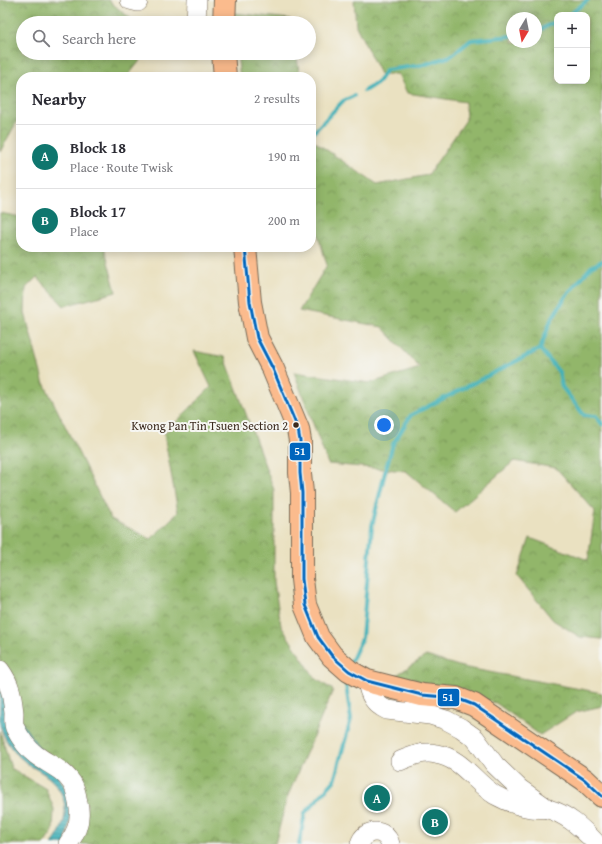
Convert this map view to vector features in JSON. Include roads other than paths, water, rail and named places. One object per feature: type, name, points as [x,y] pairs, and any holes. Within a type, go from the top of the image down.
[{"type":"main road","points":[[224,16],[225,0]]},
{"type":"main road","points":[[225,60],[226,72]]},
{"type":"main road","points":[[245,252],[250,302],[257,338],[276,375],[298,429],[300,440],[300,473],[302,493],[302,578],[305,605],[318,637],[332,656],[358,676],[422,695],[456,698],[474,705],[585,780],[602,796]]},
{"type":"lane","points":[[196,16],[197,0]]},
{"type":"lane","points":[[0,670],[9,684],[12,695],[14,727],[25,744],[36,755],[60,770],[72,783],[76,792],[79,807],[79,824],[68,844]]},
{"type":"lane","points":[[358,676],[376,703],[382,707],[388,710],[430,715],[446,720],[461,728],[475,738],[495,765],[520,789],[548,809],[566,817],[582,828],[595,842]]},
{"type":"lane","points":[[400,761],[417,754],[435,753],[452,759],[494,794],[529,808],[548,809]]},
{"type":"lane","points":[[360,844],[363,837],[372,832],[382,833],[387,837],[390,844]]},
{"type":"water","points":[[0,677],[10,706],[54,769],[74,801],[65,844],[52,844],[58,835],[65,816],[63,798],[59,789],[53,781],[19,756],[8,744],[3,734],[0,724]]},
{"type":"waterway","points":[[573,12],[588,0]]},
{"type":"waterway","points":[[542,29],[554,23]]},
{"type":"waterway","points":[[364,91],[378,82],[386,70],[423,65],[451,56],[471,40],[506,37]]},
{"type":"waterway","points":[[316,130],[343,101],[354,96]]},
{"type":"waterway","points":[[351,662],[362,638],[372,526],[386,468],[393,444],[411,415],[540,349],[551,320],[566,296],[591,267],[602,261]]},
{"type":"waterway","points":[[540,349],[559,372],[562,387],[584,415],[596,416],[602,424]]},
{"type":"waterway","points":[[299,844],[305,813],[334,781],[351,719],[345,678]]},
{"type":"place","name":"Kwong Pan Tin Tsuen Section 2","points":[[296,425]]},
{"type":"place","name":"Block 18","points":[[377,798]]},
{"type":"place","name":"Block 17","points":[[435,822]]}]
